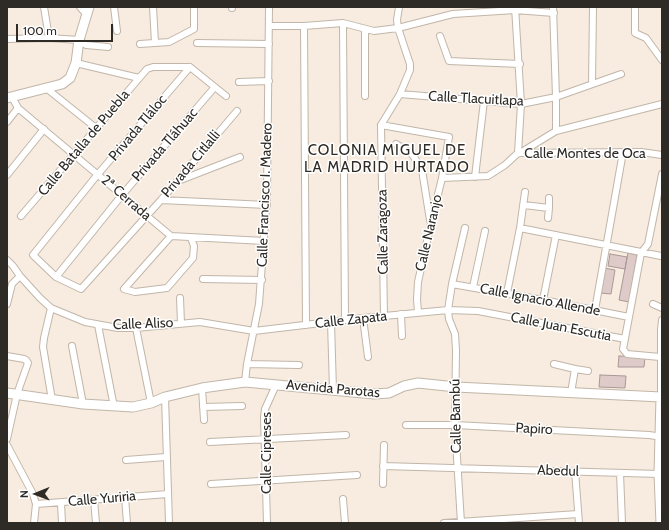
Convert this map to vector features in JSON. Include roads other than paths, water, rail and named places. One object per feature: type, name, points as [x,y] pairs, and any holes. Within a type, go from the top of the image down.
[{"type":"street","points":[[44,7],[49,38]]},
{"type":"street","points":[[9,98],[62,84],[70,78],[76,63],[79,40],[88,11],[80,7]]},
{"type":"street","points":[[114,7],[117,31]]},
{"type":"street","points":[[153,7],[155,43]]},
{"type":"street","points":[[140,44],[169,42],[194,29],[194,7]]},
{"type":"street","name":"Calle Francisco I. Madero","points":[[245,382],[262,280],[267,205],[269,7]]},
{"type":"street","points":[[381,125],[400,94],[410,70],[410,64],[398,28],[397,20],[399,7]]},
{"type":"street","points":[[592,84],[593,7]]},
{"type":"street","points":[[635,7],[635,33],[646,38],[662,60]]},
{"type":"street","points":[[269,26],[304,26],[343,23],[374,31],[398,28],[453,14],[515,9],[554,10],[556,131]]},
{"type":"street","points":[[515,9],[520,64],[521,104],[518,153]]},
{"type":"street","points":[[343,23],[345,320]]},
{"type":"street","points":[[304,26],[306,325]]},
{"type":"street","points":[[365,29],[365,96]]},
{"type":"street","points":[[440,36],[449,61],[520,64]]},
{"type":"street","points":[[7,39],[49,38],[79,40],[86,45],[108,47]]},
{"type":"street","points":[[197,43],[269,44]]},
{"type":"street","points":[[76,63],[139,78]]},
{"type":"street","name":"Calle Batalla de Puebla","points":[[21,216],[147,69],[153,67],[190,67]]},
{"type":"street","points":[[190,67],[214,88],[226,96]]},
{"type":"street","name":"Privada Tláloc","points":[[81,289],[56,277],[33,255],[98,174],[190,67]]},
{"type":"street","name":"Calle Tlacuitlapa","points":[[400,94],[521,104],[556,97],[621,74]]},
{"type":"street","points":[[238,82],[269,81]]},
{"type":"street","points":[[46,88],[96,128]]},
{"type":"street","name":"Privada Tláhuac","points":[[56,277],[122,195],[214,88]]},
{"type":"street","name":"2ª Cerrada","points":[[9,98],[18,108],[171,236]]},
{"type":"street","points":[[475,177],[484,101]]},
{"type":"street","points":[[518,153],[556,131],[662,104]]},
{"type":"street","points":[[7,122],[18,108]]},
{"type":"street","name":"Privada Citlalli","points":[[81,289],[161,200],[237,110]]},
{"type":"street","name":"Calle Naranjo","points":[[381,125],[449,137],[442,178],[418,282],[418,312]]},
{"type":"street","name":"Calle Zaragoza","points":[[381,125],[384,316]]},
{"type":"street","points":[[7,175],[44,129]]},
{"type":"street","points":[[396,144],[411,153],[422,170],[431,223]]},
{"type":"street","points":[[595,310],[623,152]]},
{"type":"street","name":"Calle Montes de Oca","points":[[442,178],[488,176],[505,165],[518,153],[641,152],[662,155]]},
{"type":"street","points":[[177,181],[240,157]]},
{"type":"street","points":[[625,339],[641,253],[648,244],[662,174]]},
{"type":"street","points":[[507,293],[520,228],[525,192]]},
{"type":"street","points":[[548,218],[550,198]]},
{"type":"street","points":[[161,200],[267,205]]},
{"type":"street","points":[[524,205],[549,208]]},
{"type":"street","points":[[448,310],[452,284],[465,228]]},
{"type":"street","points":[[520,228],[661,256]]},
{"type":"street","points":[[473,287],[485,231]]},
{"type":"street","points":[[543,300],[556,235]]},
{"type":"street","points":[[191,238],[194,246],[192,258],[167,288],[135,292],[124,289],[171,236],[264,241]]},
{"type":"street","name":"Calle Aliso","points":[[7,260],[40,298],[51,308],[85,322],[118,328],[136,328],[200,322],[254,331]]},
{"type":"street","points":[[7,304],[12,284],[20,276]]},
{"type":"street","points":[[203,279],[262,280]]},
{"type":"street","name":"Calle Ignacio Allende","points":[[452,284],[507,293],[629,317]]},
{"type":"street","points":[[180,298],[181,323]]},
{"type":"street","points":[[653,304],[662,308]]},
{"type":"street","points":[[51,308],[44,338],[44,347],[52,400]]},
{"type":"street","name":"Calle Zapata","points":[[254,331],[418,312],[448,310]]},
{"type":"street","name":"Calle Juan Escutia","points":[[448,310],[478,311],[625,339],[623,349],[627,354],[660,357]]},
{"type":"street","name":"Calle Bambú","points":[[448,310],[449,319],[455,334],[455,425],[461,522]]},
{"type":"street","points":[[402,314],[402,336]]},
{"type":"street","points":[[363,318],[368,357]]},
{"type":"street","points":[[661,523],[659,474],[661,437],[660,357],[662,320]]},
{"type":"street","points":[[332,322],[333,390]]},
{"type":"street","points":[[98,325],[114,406]]},
{"type":"street","points":[[136,328],[151,403]]},
{"type":"street","points":[[72,346],[83,404]]},
{"type":"street","points":[[7,356],[24,359],[28,363],[17,394],[7,439]]},
{"type":"street","points":[[247,364],[299,365]]},
{"type":"street","points":[[554,364],[588,371]]},
{"type":"street","points":[[571,393],[575,369]]},
{"type":"street","name":"Avenida Parotas","points":[[7,393],[83,404],[133,407],[202,388],[245,382],[374,394],[389,393],[404,386],[418,384],[661,398]]},
{"type":"street","name":"Calle Cipreses","points":[[267,523],[264,417],[265,409],[276,384]]},
{"type":"street","points":[[202,388],[204,420]]},
{"type":"street","points":[[165,397],[169,523]]},
{"type":"street","points":[[203,407],[242,406]]},
{"type":"street","name":"Papiro","points":[[406,425],[455,425],[649,435],[661,437]]},
{"type":"street","points":[[210,442],[346,435]]},
{"type":"street","points":[[7,445],[34,494],[36,504],[34,523]]},
{"type":"street","points":[[383,484],[384,445]]},
{"type":"street","points":[[126,460],[166,457]]},
{"type":"street","name":"Abedul","points":[[384,466],[659,474]]},
{"type":"street","points":[[575,471],[579,523]]},
{"type":"street","points":[[620,473],[622,523]]},
{"type":"street","points":[[211,484],[357,475]]},
{"type":"street","name":"Calle Yuriria","points":[[36,504],[168,494]]},
{"type":"street","points":[[125,497],[127,523]]},
{"type":"street","points":[[94,500],[96,523]]},
{"type":"street","points":[[343,500],[345,523]]},
{"type":"street","points":[[61,503],[62,523]]},
{"type":"street","points":[[444,523],[540,520],[578,514]]},
{"type":"district","name":"COLONIA MIGUEL DE LA MADRID HURTADO","points":[[387,160]]}]
